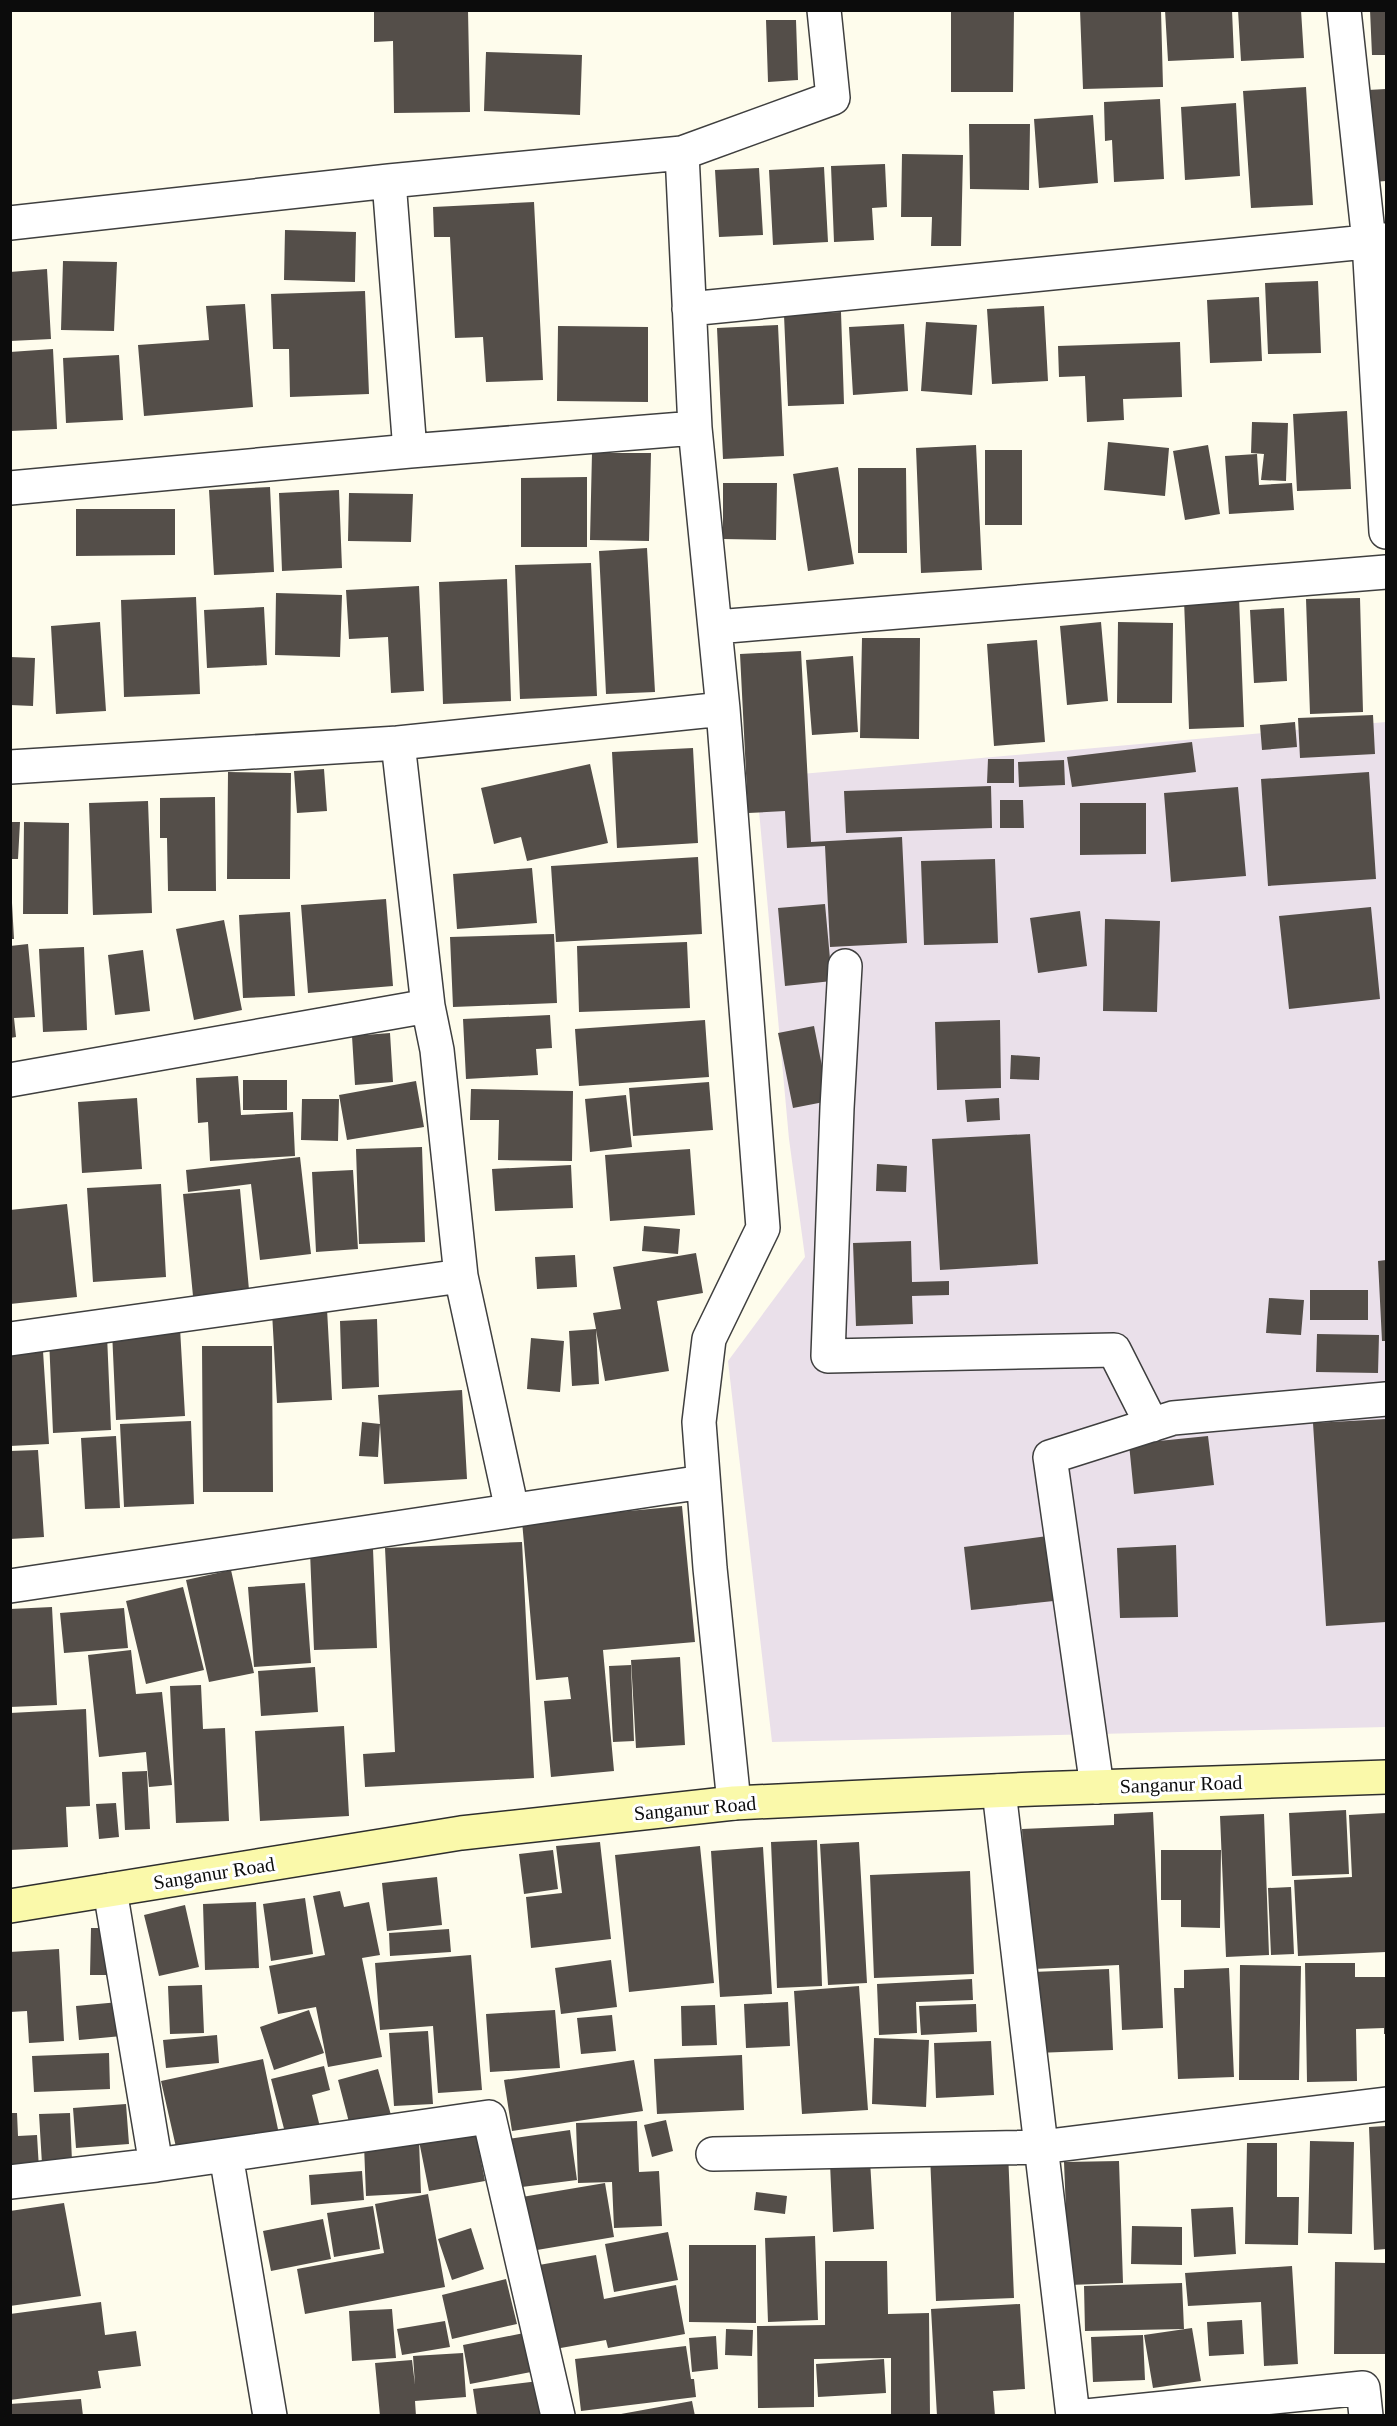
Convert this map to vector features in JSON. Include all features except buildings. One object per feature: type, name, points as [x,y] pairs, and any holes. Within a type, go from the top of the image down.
[{"type":"main road","name":"Sanganur Road","points":[[10,1906],[461,1833],[734,1803],[1386,1777]]},
{"type":"street","points":[[10,223],[389,181],[682,153],[833,98],[824,10]]},
{"type":"street","points":[[1344,10],[1378,241],[1386,532]]},
{"type":"street","points":[[682,153],[695,428],[723,709],[763,1228],[709,1339],[699,1422],[734,1803]]},
{"type":"street","points":[[389,181],[410,451]]},
{"type":"street","points":[[689,309],[1378,241]]},
{"type":"street","points":[[10,488],[410,451],[695,428]]},
{"type":"street","points":[[716,627],[1386,572]]},
{"type":"street","points":[[10,767],[399,743],[723,709]]},
{"type":"street","points":[[399,743],[428,1006],[437,1050],[462,1276],[512,1510]]},
{"type":"street","points":[[845,966],[837,1108],[828,1356],[1114,1350],[1152,1425]]},
{"type":"street","points":[[10,1080],[428,1006]]},
{"type":"street","points":[[10,1339],[462,1276]]},
{"type":"street","points":[[1097,1787],[1050,1456],[1173,1418],[1386,1399]]},
{"type":"street","points":[[10,1586],[703,1482]]},
{"type":"street","points":[[999,1791],[1072,2415]]},
{"type":"street","points":[[110,1890],[156,2165]]},
{"type":"street","points":[[713,2154],[1041,2147],[1386,2104]]},
{"type":"street","points":[[10,2182],[156,2165],[489,2117],[558,2415]]},
{"type":"street","points":[[226,2155],[270,2415]]},
{"type":"street","points":[[1086,2415],[1363,2388],[1366,2415]]},
{"type":"shaded area","points":[[1386,722],[1386,1727],[772,1742],[728,1361],[805,1257],[789,1139],[756,778]]}]
